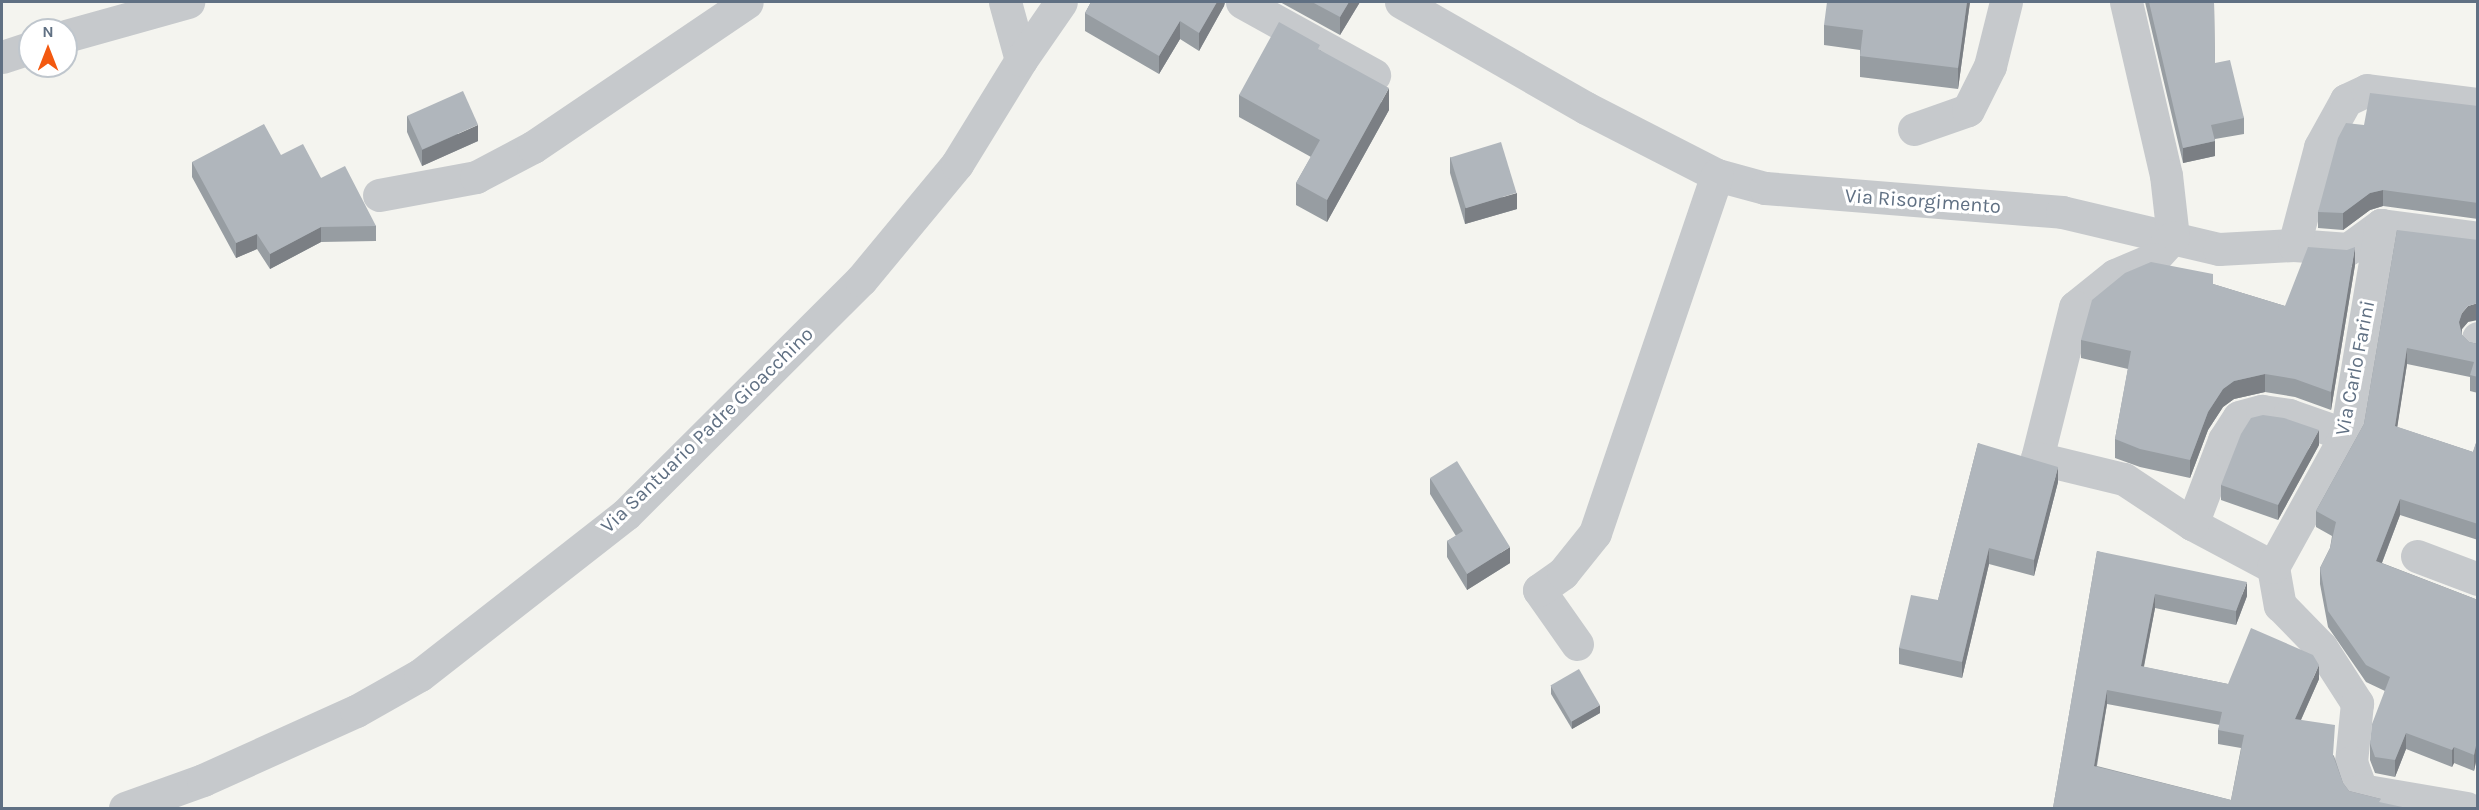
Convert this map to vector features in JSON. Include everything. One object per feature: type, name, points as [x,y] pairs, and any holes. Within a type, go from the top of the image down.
[{"type":"street","points":[[78,33],[188,2]]},
{"type":"street","points":[[379,195],[476,177],[534,147],[747,2]]},
{"type":"street","points":[[1005,2],[1021,60]]},
{"type":"street","name":"Via Santuario Padre Gioacchino","points":[[125,808],[203,780],[356,711],[420,675],[626,514],[861,280],[957,164],[1021,60],[1061,2]]},
{"type":"street","points":[[1242,2],[1374,75]]},
{"type":"street","name":"Via Risorgimento","points":[[1401,2],[1586,108],[1717,175],[1765,189],[2062,212],[2219,249],[2294,245],[2348,249],[2381,225]]},
{"type":"street","points":[[1914,129],[1968,110],[1990,66],[2006,2]]},
{"type":"street","points":[[2126,2],[2166,175],[2173,237],[2153,259],[2115,275],[2074,307],[2037,458],[2124,479],[2192,524],[2273,567],[2280,605],[2321,647],[2357,703],[2352,762],[2361,790],[2422,804],[2466,808]]},
{"type":"street","points":[[2,57],[18,52]]},
{"type":"street","points":[[2294,245],[2320,147],[2346,100],[2367,90],[2478,104]]},
{"type":"street","points":[[1576,644],[1539,590],[1563,573],[1595,533],[1717,175]]},
{"type":"street","points":[[2381,225],[2478,238]]},
{"type":"street","name":"Via Carlo Farini","points":[[2273,567],[2346,435],[2381,225]]},
{"type":"street","points":[[2192,524],[2224,440],[2239,417],[2262,411],[2289,415],[2346,435]]},
{"type":"street","points":[[2417,556],[2478,579]]},
{"type":"building","points":[[1091,2],[1217,2],[1199,33],[1180,21],[1159,56],[1085,13]]},
{"type":"building","points":[[1312,2],[1349,2],[1340,17]]},
{"type":"building","points":[[1827,2],[1967,2],[1958,68],[1860,56],[1863,30],[1824,25]]},
{"type":"building","points":[[2149,2],[2214,2],[2215,63],[2230,60],[2244,118],[2211,125],[2215,141],[2183,148]]},
{"type":"building","points":[[1279,22],[1320,45],[1318,49],[1389,88],[1327,200],[1296,183],[1320,140],[1239,95]]},
{"type":"building","points":[[463,91],[478,125],[422,150],[407,116]]},
{"type":"building","points":[[2370,93],[2478,106],[2478,203],[2383,190],[2370,193],[2343,213],[2318,212],[2338,138],[2346,123],[2364,125]]},
{"type":"building","points":[[264,124],[281,155],[303,144],[321,178],[345,166],[376,226],[321,227],[270,254],[257,234],[236,243],[192,162]]},
{"type":"building","points":[[1501,142],[1516,193],[1466,208],[1450,157]]},
{"type":"building","points":[[2397,230],[2478,240],[2478,303],[2468,306],[2459,322],[2462,335],[2469,342],[2478,344],[2478,377],[2470,375],[2474,362],[2407,348],[2395,426],[2473,452],[2478,437],[2478,524],[2400,499],[2376,561],[2478,600],[2478,736],[2474,755],[2454,747],[2452,750],[2406,733],[2395,760],[2375,757],[2370,743],[2372,724],[2390,677],[2366,665],[2328,611],[2320,568],[2330,548],[2336,522],[2316,511],[2364,424]]},
{"type":"building","points":[[2308,247],[2347,250],[2355,247],[2331,392],[2295,379],[2265,374],[2234,381],[2223,389],[2208,412],[2190,460],[2140,449],[2115,439],[2131,351],[2081,340],[2092,300],[2125,273],[2151,262],[2213,274],[2213,284],[2285,306]]},
{"type":"building","points":[[2263,415],[2284,418],[2319,430],[2278,505],[2221,485],[2241,434],[2251,418]]},
{"type":"building","points":[[1978,443],[2058,467],[2034,560],[1989,548],[1962,662],[1899,648],[1911,595],[1938,600]]},
{"type":"building","points":[[1457,461],[1510,547],[1467,574],[1447,541],[1463,531],[1430,478]]},
{"type":"building","points":[[2097,551],[2247,582],[2236,611],[2155,594],[2141,666],[2228,684],[2251,628],[2313,655],[2319,665],[2295,719],[2335,725],[2333,755],[2343,783],[2349,791],[2381,799],[2379,802],[2407,808],[2053,808]],"holes":[[[2107,690],[2222,712],[2218,730],[2244,735],[2231,800],[2094,766]]]},
{"type":"building","points":[[1579,669],[1600,705],[1571,722],[1550,686]]}]
